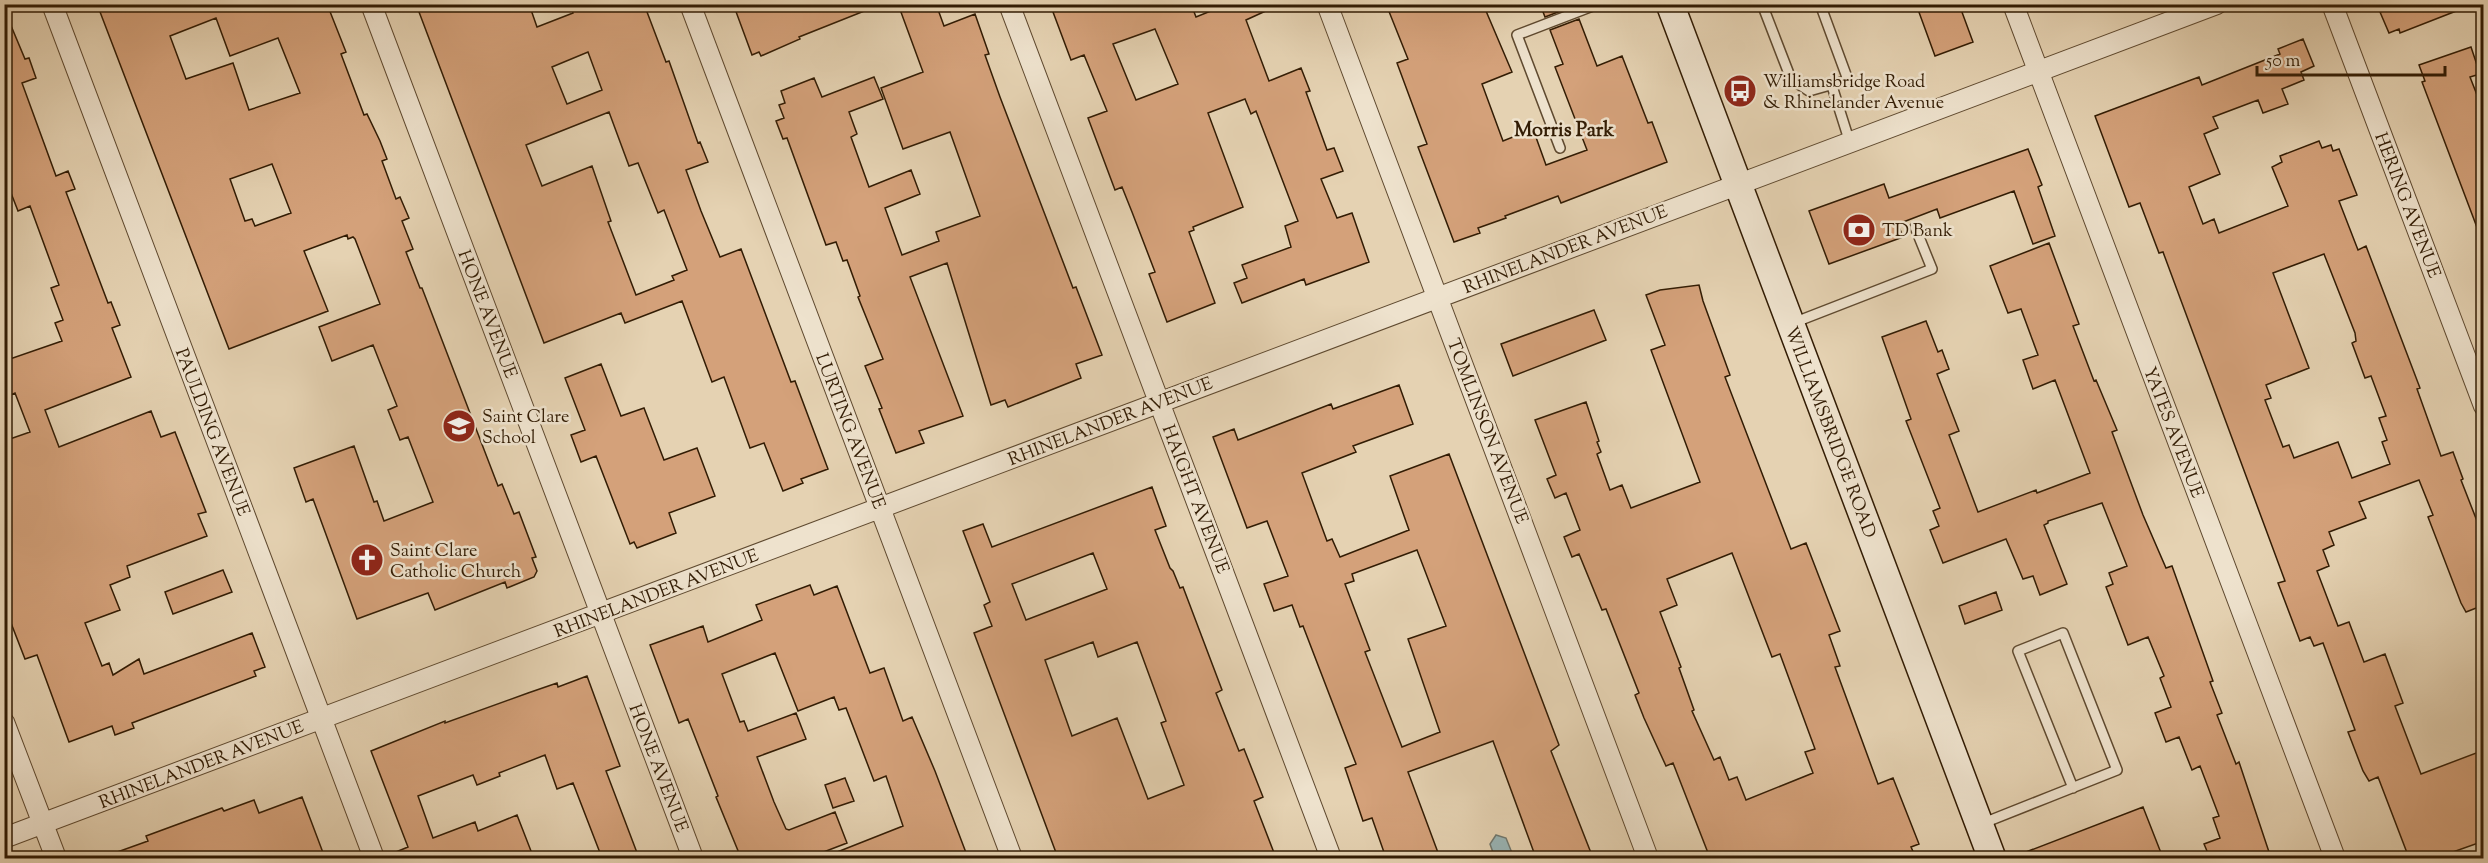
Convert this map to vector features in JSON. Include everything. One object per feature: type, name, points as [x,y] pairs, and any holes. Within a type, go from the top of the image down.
[{"type":"main road","name":"WILLIAMSBRIDGE ROAD","points":[[1670,4],[1992,858]]},
{"type":"street","name":"PAULDING AVENUE","points":[[52,4],[375,858]]},
{"type":"street","name":"HONE AVENUE","points":[[371,4],[693,858]]},
{"type":"street","name":"LURTING AVENUE","points":[[690,4],[1012,858]]},
{"type":"street","name":"HAIGHT AVENUE","points":[[1009,4],[1331,858]]},
{"type":"street","name":"TOMLINSON AVENUE","points":[[1327,4],[1648,858]]},
{"type":"street","name":"YATES AVENUE","points":[[2013,4],[2335,858]]},
{"type":"street","name":"RHINELANDER AVENUE","points":[[4,838],[2217,4]]},
{"type":"street","name":"HERING AVENUE","points":[[2332,4],[2484,406]]},
{"type":"street","points":[[4,722],[56,858]]},
{"type":"lane","points":[[1560,148],[1517,35],[1598,4]]},
{"type":"lane","points":[[1762,4],[1791,80],[1809,91],[1848,80],[1820,4]]},
{"type":"lane","points":[[1832,86],[1850,143]]},
{"type":"lane","points":[[1791,324],[1932,269],[1915,227]]},
{"type":"lane","points":[[1979,825],[2073,788],[2118,770],[2063,633],[2018,651],[2073,788]]},
{"type":"water","points":[[1496,835],[1506,838],[1514,858],[1495,858],[1490,844]]},
{"type":"building","points":[[97,4],[327,4],[346,52],[341,54],[364,115],[367,114],[387,159],[382,161],[396,199],[400,197],[409,218],[402,221],[413,249],[406,252],[498,486],[502,484],[514,514],[519,512],[536,557],[532,558],[537,571],[534,577],[507,588],[505,582],[435,610],[428,593],[357,619],[313,499],[306,502],[294,468],[354,446],[374,502],[377,501],[384,521],[433,502],[408,437],[400,440],[388,410],[397,406],[373,345],[332,361],[319,327],[380,304],[353,237],[348,239],[347,235],[304,251],[328,311],[229,349]],"holes":[[[216,18],[230,56],[278,38],[300,93],[249,110],[233,63],[186,79],[170,36]],[[272,164],[291,213],[255,226],[252,219],[245,221],[230,179]]]},
{"type":"building","points":[[416,4],[529,4],[537,27],[573,13],[570,4],[644,4],[666,62],[669,61],[698,143],[700,142],[708,162],[686,170],[701,211],[720,257],[741,249],[791,382],[795,381],[828,469],[801,479],[803,483],[783,491],[764,443],[750,448],[724,377],[712,382],[682,301],[625,323],[621,313],[544,343]],"holes":[[[588,52],[602,90],[567,104],[552,67]],[[609,112],[629,166],[638,163],[658,213],[664,210],[687,270],[672,276],[674,280],[636,295],[608,222],[611,221],[592,166],[542,186],[526,145]]]},
{"type":"building","points":[[748,4],[877,4],[877,6],[799,37],[800,39],[761,56],[759,52],[752,55],[735,9]]},
{"type":"building","points":[[898,4],[936,4],[944,26],[975,14],[989,54],[985,55],[1000,97],[1073,288],[1076,287],[1102,355],[1076,364],[1081,378],[1008,407],[1005,400],[991,405],[947,263],[910,277],[963,416],[919,431],[924,443],[896,453],[879,409],[882,408],[865,366],[883,359],[858,297],[860,296],[847,260],[843,261],[836,242],[826,245],[787,138],[783,139],[776,121],[784,118],[779,105],[785,103],[781,91],[814,78],[822,97],[874,77],[883,99],[849,112],[857,134],[851,137],[869,187],[911,170],[920,194],[885,208],[902,255],[939,241],[936,232],[980,216],[950,132],[903,149],[881,88],[923,72]]},
{"type":"building","points":[[1050,4],[1191,4],[1196,17],[1228,4],[1281,4],[1246,20],[1269,81],[1301,68],[1310,91],[1306,92],[1327,150],[1334,148],[1343,171],[1321,179],[1337,218],[1352,213],[1369,262],[1306,285],[1304,279],[1242,303],[1234,283],[1247,278],[1242,265],[1291,247],[1285,226],[1298,221],[1256,111],[1251,114],[1245,99],[1208,113],[1243,207],[1193,227],[1194,230],[1189,232],[1215,303],[1167,322],[1149,274],[1155,272],[1132,212],[1122,187],[1115,190],[1088,118],[1107,111],[1084,55],[1071,60]],"holes":[[[1155,29],[1178,84],[1136,100],[1113,44]]]},
{"type":"building","points":[[1386,4],[1461,4],[1464,11],[1483,4],[1512,72],[1482,84],[1503,141],[1533,129],[1546,165],[1587,150],[1555,67],[1563,64],[1550,30],[1579,19],[1597,66],[1622,56],[1648,123],[1652,122],[1667,162],[1561,203],[1558,196],[1505,216],[1506,218],[1478,228],[1480,233],[1454,242],[1418,147],[1427,144],[1397,63],[1408,59]]},
{"type":"building","points":[[1540,4],[1574,4],[1574,6],[1545,17]]},
{"type":"building","points":[[1916,4],[1959,4],[1973,42],[1935,56]]},
{"type":"building","points":[[2389,4],[2468,4],[2469,6],[2400,33],[2399,29],[2389,33],[2380,12],[2390,9]]},
{"type":"building","points":[[4,9],[25,59],[29,58],[36,78],[22,83],[56,176],[68,171],[75,189],[66,192],[108,303],[111,302],[120,325],[112,328],[131,377],[45,410],[59,447],[151,411],[161,437],[175,432],[206,512],[198,514],[207,536],[127,566],[130,577],[110,585],[120,610],[85,623],[102,666],[109,663],[113,675],[139,659],[144,674],[252,633],[265,667],[254,671],[256,676],[132,723],[134,728],[115,735],[112,726],[69,742],[37,655],[25,659],[4,605],[4,441],[30,432],[15,393],[4,398],[4,361],[62,341],[55,323],[63,320],[51,288],[59,285],[30,206],[18,211],[4,175]]},
{"type":"building","points":[[2303,39],[2314,66],[2301,72],[2304,80],[2282,89],[2288,104],[2263,113],[2258,100],[2213,117],[2218,128],[2204,134],[2220,174],[2189,187],[2203,224],[2214,219],[2219,233],[2288,206],[2272,167],[2282,162],[2280,156],[2319,141],[2322,148],[2331,145],[2333,151],[2339,149],[2357,195],[2339,201],[2358,250],[2366,246],[2420,388],[2417,389],[2441,456],[2453,452],[2463,479],[2461,480],[2484,539],[2484,605],[2466,612],[2461,603],[2428,517],[2433,515],[2419,480],[2359,502],[2366,518],[2329,532],[2334,545],[2323,550],[2329,566],[2317,571],[2338,626],[2349,622],[2364,662],[2385,654],[2403,703],[2395,706],[2421,774],[2484,750],[2484,841],[2436,858],[2409,858],[2378,777],[2369,781],[2363,771],[2348,732],[2355,730],[2323,643],[2314,646],[2310,637],[2300,641],[2278,583],[2285,581],[2163,252],[2159,253],[2140,203],[2129,207],[2095,116],[2199,77],[2202,85],[2280,54],[2278,49]],"holes":[[[2324,254],[2355,333],[2356,341],[2352,343],[2365,378],[2371,376],[2386,416],[2379,418],[2387,440],[2382,442],[2390,464],[2352,478],[2338,442],[2294,458],[2289,445],[2283,447],[2265,400],[2271,398],[2266,385],[2309,368],[2273,273]]]},
{"type":"building","points":[[2471,47],[2480,74],[2470,77],[2484,113],[2484,238],[2481,238],[2422,82],[2425,81],[2419,65]]},
{"type":"building","points":[[2028,149],[2042,185],[2038,187],[2055,236],[2033,244],[2014,191],[1940,218],[1937,209],[1898,224],[1903,237],[1829,264],[1809,211],[1884,184],[1889,198]]},
{"type":"building","points":[[2049,243],[2079,324],[2073,326],[2094,381],[2096,380],[2117,430],[2112,432],[2143,515],[2166,568],[2172,566],[2213,681],[2210,682],[2222,713],[2217,715],[2236,764],[2239,762],[2271,858],[2210,858],[2204,844],[2220,838],[2213,818],[2219,816],[2200,766],[2192,770],[2179,737],[2166,742],[2155,713],[2171,707],[2160,678],[2164,676],[2148,637],[2128,645],[2106,587],[2113,584],[2109,573],[2127,566],[2102,503],[2048,521],[2044,525],[2067,584],[2040,595],[2033,576],[2023,579],[2006,539],[1943,563],[1930,530],[1939,526],[1933,511],[1940,508],[1906,421],[1911,419],[1882,337],[1926,321],[1938,352],[1942,350],[1949,369],[1937,374],[1959,431],[1949,435],[1978,512],[2090,473],[2055,380],[2033,389],[2023,360],[2038,355],[2021,309],[2008,313],[1990,266]]},
{"type":"building","points":[[1699,285],[1730,375],[1725,377],[1791,549],[1806,543],[1840,631],[1829,635],[1840,666],[1835,667],[1878,784],[1893,778],[1919,844],[1911,847],[1916,858],[1710,858],[1673,763],[1666,766],[1644,718],[1635,695],[1639,693],[1606,609],[1602,610],[1579,554],[1572,557],[1564,537],[1580,530],[1566,493],[1555,498],[1547,479],[1556,475],[1535,420],[1586,402],[1599,441],[1597,442],[1601,452],[1597,454],[1610,490],[1622,485],[1631,508],[1700,482],[1651,350],[1665,345],[1646,295],[1660,290]],"holes":[[[1732,553],[1772,657],[1780,654],[1815,749],[1805,752],[1813,773],[1746,800],[1737,777],[1729,780],[1720,757],[1714,760],[1692,711],[1694,710],[1679,668],[1681,667],[1660,612],[1677,605],[1667,579]]]},
{"type":"building","points":[[1594,310],[1606,340],[1513,376],[1501,344]]},
{"type":"building","points":[[601,364],[621,416],[644,408],[664,460],[697,448],[715,496],[669,513],[676,533],[637,548],[634,542],[630,544],[596,456],[581,462],[571,435],[585,430],[565,378]]},
{"type":"building","points":[[1399,385],[1413,424],[1353,446],[1356,452],[1302,473],[1327,541],[1332,539],[1340,557],[1409,530],[1390,476],[1449,454],[1559,745],[1551,751],[1593,858],[1536,858],[1493,741],[1408,772],[1440,858],[1386,858],[1372,818],[1363,821],[1345,768],[1356,764],[1303,626],[1300,627],[1292,605],[1274,611],[1264,584],[1288,576],[1267,521],[1247,528],[1213,437],[1234,429],[1238,440],[1331,404],[1333,409]],"holes":[[[1417,550],[1446,626],[1408,639],[1440,732],[1402,747],[1365,652],[1370,650],[1345,584],[1354,581],[1352,574]]]},
{"type":"building","points":[[1152,487],[1166,526],[1155,530],[1170,568],[1180,588],[1183,587],[1222,690],[1216,693],[1239,751],[1244,749],[1263,797],[1254,801],[1276,858],[1058,858],[974,633],[992,626],[984,605],[990,602],[963,531],[983,524],[992,547]],"holes":[[[1093,553],[1107,589],[1026,620],[1012,584]],[[1093,642],[1098,657],[1137,642],[1166,721],[1161,723],[1184,785],[1148,799],[1117,718],[1072,736],[1045,660]]]},
{"type":"building","points":[[223,570],[232,592],[173,614],[165,592]]},
{"type":"building","points":[[810,585],[814,595],[837,586],[870,673],[884,668],[903,721],[912,717],[968,858],[822,858],[903,826],[886,776],[874,781],[846,708],[839,710],[834,697],[798,711],[775,653],[722,674],[740,722],[744,721],[748,731],[796,713],[806,739],[757,757],[774,802],[786,829],[789,830],[835,812],[847,843],[808,858],[741,858],[688,719],[679,723],[650,645],[703,626],[708,642],[762,620],[756,605]]},
{"type":"building","points":[[1996,592],[2002,610],[1965,624],[1959,606]]},
{"type":"building","points":[[587,676],[620,766],[606,771],[639,858],[602,858],[573,783],[557,789],[545,755],[499,773],[500,776],[477,785],[473,775],[418,796],[433,838],[475,822],[478,831],[517,815],[531,851],[512,858],[386,858],[408,847],[371,751],[445,721],[445,723],[557,683],[558,687]]},
{"type":"building","points":[[845,778],[854,801],[833,808],[825,785]]},
{"type":"building","points":[[302,797],[325,858],[106,858],[106,856],[148,841],[146,836],[222,808],[224,811],[254,800],[259,813]]},
{"type":"building","points":[[2143,807],[2163,858],[2013,858],[2013,857]]},
{"type":"place","name":"Williamsbridge Road & Rhinelander Avenue","points":[[1740,91]]},
{"type":"place","name":"TD Bank","points":[[1859,230]]},
{"type":"place","name":"Saint Clare School","points":[[459,426]]},
{"type":"place","name":"Saint Clare Catholic Church","points":[[367,560]]},
{"type":"district","name":"Morris Park","points":[[1564,129]]}]
